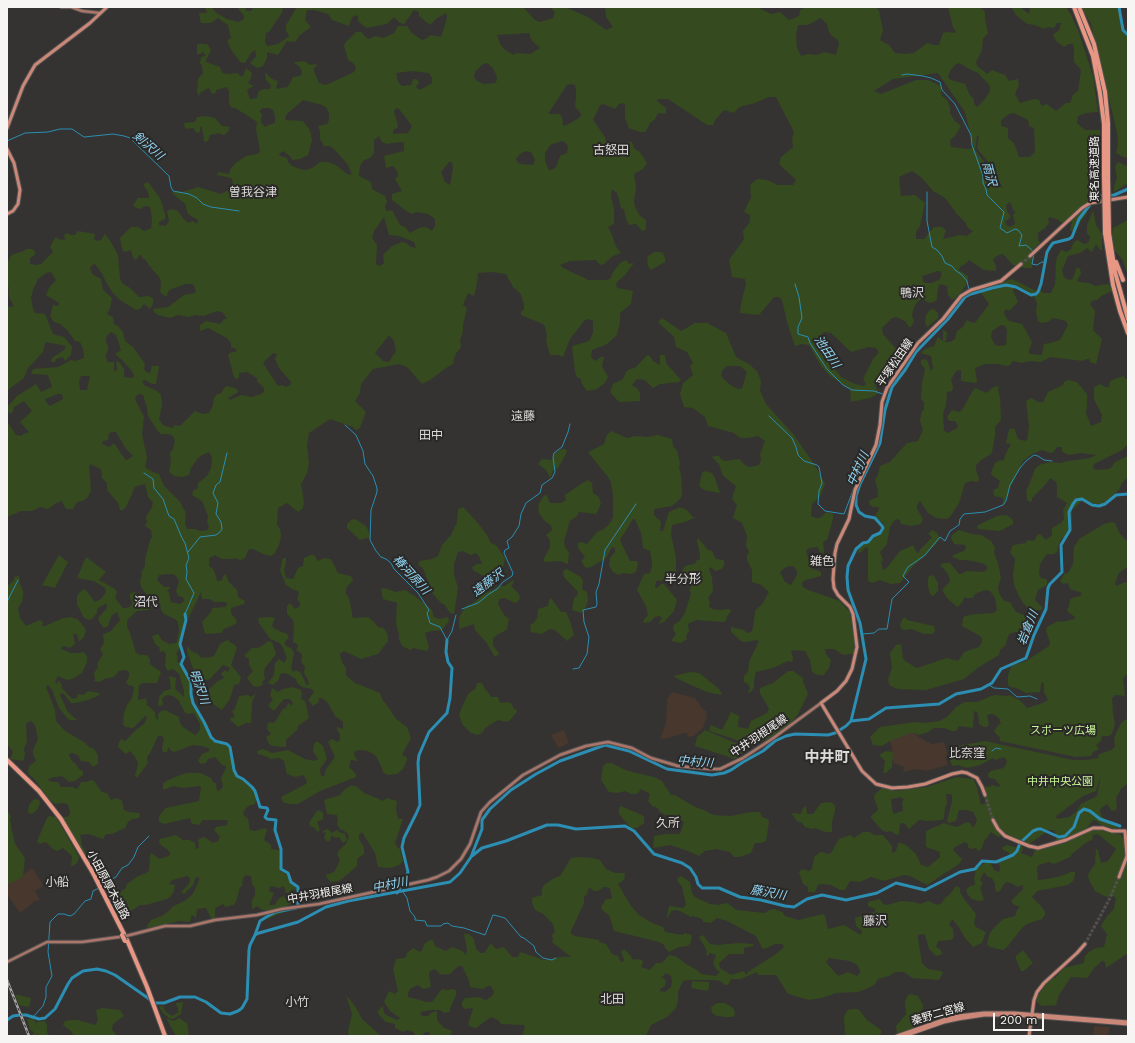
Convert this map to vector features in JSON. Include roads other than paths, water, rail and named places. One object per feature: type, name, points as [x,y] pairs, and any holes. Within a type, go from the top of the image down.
[{"type":"highway","name":"東名高速道路","points":[[1074,7],[1090,48],[1100,93],[1104,124],[1107,233],[1110,273],[1120,311],[1128,333]]},
{"type":"highway","name":"東名高速道路","points":[[1079,7],[1094,44],[1105,92],[1108,123],[1106,176]]},
{"type":"highway","name":"東名高速道路","points":[[1107,233],[1115,272],[1128,319]]},
{"type":"highway","points":[[1107,233],[1116,265],[1123,280]]},
{"type":"highway","points":[[1120,311],[1128,336]]},
{"type":"highway","name":"小田原厚木道路","points":[[7,761],[39,791],[61,819],[93,873],[126,941],[146,987],[164,1036]]},
{"type":"main road","points":[[61,7],[71,7],[82,11],[100,14]]},
{"type":"main road","points":[[7,128],[23,86],[35,65],[107,7]]},
{"type":"main road","points":[[7,149],[14,163],[20,190],[18,204],[7,214]]},
{"type":"main road","points":[[1030,256],[1082,208],[1090,203],[1128,197]]},
{"type":"main road","name":"平塚松田線","points":[[821,703],[837,691],[846,681],[852,669],[857,647],[853,614],[850,607],[838,595],[834,588],[834,553],[850,519],[855,490],[876,445],[882,402],[887,388],[918,343],[943,319],[961,296],[971,290],[1001,281],[1021,264]]},
{"type":"main road","points":[[821,703],[864,775],[878,785],[892,788],[916,786],[962,772],[976,778],[985,795]]},
{"type":"main road","name":"中井羽根尾線","points":[[7,962],[47,942],[82,942],[123,937],[165,926],[190,926],[215,920],[258,915],[282,909],[320,904],[437,878],[454,867],[466,852],[478,818],[485,806],[523,775],[560,755],[586,746],[608,742],[632,748],[651,758],[678,766],[710,770],[720,769],[772,739],[821,703]]},
{"type":"main road","points":[[994,820],[998,830],[1005,836],[1032,847],[1044,847],[1072,838],[1093,828],[1124,831],[1126,856],[1119,877]]},
{"type":"main road","points":[[1029,1036],[1036,996],[1040,988],[1077,954],[1085,944]]},
{"type":"main road","name":"秦野二宮線","points":[[897,1036],[943,1020],[969,1014],[995,1012],[1128,1023]]},
{"type":"main road","name":"秦野二宮線","points":[[904,1036],[944,1022],[970,1017],[996,1014],[1032,1015]]},
{"type":"waterway","name":"中村川","points":[[1119,7],[1123,30],[1128,35]]},
{"type":"waterway","name":"雨沢","points":[[902,75],[907,74],[923,76],[940,82],[942,90],[955,104],[971,135],[972,145],[983,176],[983,183],[987,195],[1004,212],[1000,228],[1007,233],[1015,229],[1018,230],[1022,235],[1019,246],[1026,245],[1033,251]]},
{"type":"waterway","name":"剣沢川","points":[[7,141],[25,133],[48,132],[60,129],[72,129],[84,137],[113,134],[124,136],[130,138],[169,176],[173,191],[189,194],[197,198],[203,204],[211,207],[239,211]]},
{"type":"waterway","name":"中村川","points":[[7,1020],[13,1016],[20,1015],[26,1015],[39,1019],[45,1018],[55,1009],[72,978],[83,971],[97,969],[115,975],[155,1003],[164,1003],[180,997],[195,997],[206,1002],[221,1013],[230,1014],[242,1008],[247,999],[249,950],[255,935],[298,922],[326,907],[348,901],[450,882],[460,873],[471,857],[482,829],[482,820],[490,809],[511,790],[560,761],[605,745],[629,751],[667,769],[712,775],[731,770],[763,751],[775,741],[786,736],[795,734],[828,735],[835,733],[846,726],[851,721],[866,659],[860,623],[848,590],[848,566],[856,549],[863,543],[868,542],[873,536],[880,533],[883,528],[875,518],[865,516],[859,512],[856,505],[856,496],[860,484],[880,443],[885,410],[892,387],[916,352],[948,319],[965,297],[1006,285],[1016,287],[1031,295],[1036,294],[1041,284],[1047,252],[1053,243],[1072,237],[1079,219],[1095,198],[1114,195],[1128,189]]},
{"type":"waterway","points":[[927,192],[927,221],[932,247],[942,256],[945,263],[952,266],[962,275],[967,281],[969,290]]},
{"type":"waterway","name":"雨沢","points":[[1034,254],[1032,264],[1037,265],[1042,262],[1046,262]]},
{"type":"waterway","name":"池田川","points":[[795,284],[799,297],[802,318],[798,327],[798,334],[808,337],[810,343],[827,369],[843,385],[852,390],[874,391],[883,394]]},
{"type":"waterway","points":[[769,416],[792,438],[798,455],[804,461],[819,467],[822,483],[819,491],[818,504],[825,511],[844,514],[854,488],[858,490]]},
{"type":"waterway","name":"遠藤沢","points":[[462,609],[478,603],[512,576],[513,573],[504,553],[505,550],[509,548],[507,541],[512,537],[519,526],[521,514],[526,503],[540,493],[542,485],[552,478],[555,472],[553,457],[554,453],[562,447],[570,424]]},
{"type":"waterway","name":"椿河原川","points":[[345,425],[356,435],[363,451],[365,464],[373,476],[377,488],[371,510],[370,540],[376,551],[381,557],[391,563],[394,569],[418,593],[429,610],[427,613],[430,623],[440,627],[447,640],[452,631],[456,615]]},
{"type":"waterway","points":[[188,552],[200,537],[216,535],[222,529],[221,522],[216,514],[218,503],[213,493],[216,485],[220,482],[227,453]]},
{"type":"waterway","points":[[862,634],[874,633],[879,629],[887,629],[892,599],[909,582],[903,576],[908,567],[925,555],[940,537],[945,541],[950,531],[959,525],[960,519],[964,514],[985,512],[1003,505],[1006,501],[1010,485],[1020,468],[1034,455],[1044,460],[1052,461]]},
{"type":"waterway","name":"明沢川","points":[[144,473],[153,479],[154,488],[163,499],[169,516],[174,519],[185,543],[189,558],[186,565],[186,579],[194,593],[185,614]]},
{"type":"waterway","name":"岩倉川","points":[[851,721],[869,719],[886,708],[939,704],[956,694],[981,689],[992,683],[1001,669],[1026,658],[1034,635],[1046,609],[1048,588],[1062,572],[1061,545],[1070,530],[1069,512],[1073,504],[1076,500],[1082,499],[1092,505],[1099,506],[1105,504],[1116,495],[1128,494]]},
{"type":"waterway","points":[[573,669],[579,668],[587,654],[589,637],[584,622],[583,610],[596,607],[596,592],[599,584],[605,550],[636,504]]},
{"type":"waterway","points":[[7,602],[18,580]]},
{"type":"waterway","name":"明沢川","points":[[185,614],[186,620],[180,644],[184,657],[181,664],[191,682],[193,703],[211,737],[215,741],[227,744],[230,747],[234,770],[237,776],[243,779],[255,791],[260,807],[267,808],[268,810],[265,817],[267,819],[276,820],[275,830],[281,849],[281,869],[288,873],[291,882],[298,887],[298,905]]},
{"type":"waterway","name":"椿河原川","points":[[397,893],[408,872],[402,847],[404,838],[420,805],[419,755],[429,732],[447,713],[450,698],[452,668],[448,662],[446,652],[447,640]]},
{"type":"waterway","points":[[989,685],[994,688],[1008,689],[1017,697],[1030,696],[1037,699]]},
{"type":"waterway","points":[[992,751],[996,748],[1001,749]]},
{"type":"waterway","name":"藤沢川","points":[[472,856],[482,848],[506,841],[547,825],[558,825],[576,829],[625,826],[634,831],[654,854],[682,863],[690,868],[696,877],[698,884],[702,888],[719,888],[740,897],[794,907],[807,899],[822,895],[846,900],[877,893],[896,883],[925,890],[960,872],[975,869],[982,861],[996,862],[1013,855],[1017,851],[1020,843],[1033,831],[1038,829],[1059,837],[1065,836],[1074,827],[1079,813],[1084,809],[1090,811],[1100,819],[1120,826]]},
{"type":"waterway","points":[[102,886],[105,882],[116,877],[122,868],[128,865],[134,857],[138,847],[149,836]]},
{"type":"waterway","points":[[33,1017],[43,1006],[46,997],[46,987],[52,976],[48,952],[50,922],[58,914],[70,916],[74,914],[85,901],[91,899],[93,891],[99,888]]},
{"type":"waterway","points":[[403,892],[407,898],[410,911],[415,917],[415,920],[425,921],[427,926],[441,926],[448,923],[452,926],[464,928],[485,935],[494,915],[505,918],[521,937],[534,946],[536,952],[543,958],[552,960],[556,958]]},
{"type":"waterway","name":"明沢川","points":[[255,935],[260,921],[276,912],[296,908]]},
{"type":"tunnel","points":[[1021,264],[1030,256]]},
{"type":"tunnel","points":[[985,795],[993,820]]},
{"type":"tunnel","points":[[1085,944],[1109,900],[1119,877]]},
{"type":"railway","points":[[7,980],[29,1036]]},
{"type":"district","name":"古怒田","points":[[611,150]]},
{"type":"district","name":"曽我谷津","points":[[253,192]]},
{"type":"district","name":"鴨沢","points":[[912,293]]},
{"type":"district","name":"遠藤","points":[[523,416]]},
{"type":"district","name":"田中","points":[[431,435]]},
{"type":"district","name":"雑色","points":[[822,561]]},
{"type":"district","name":"半分形","points":[[683,579]]},
{"type":"district","name":"沼代","points":[[146,602]]},
{"type":"district","name":"比奈窪","points":[[967,753]]},
{"type":"district","name":"中井町","points":[[827,758]]},
{"type":"district","name":"久所","points":[[668,823]]},
{"type":"district","name":"小船","points":[[57,882]]},
{"type":"district","name":"藤沢","points":[[875,921]]},
{"type":"district","name":"北田","points":[[612,999]]},
{"type":"district","name":"小竹","points":[[297,1002]]},
{"type":"park label","name":"スポーツ広場","points":[[1063,731]]},
{"type":"park label","name":"中井中央公園","points":[[1060,782]]}]
